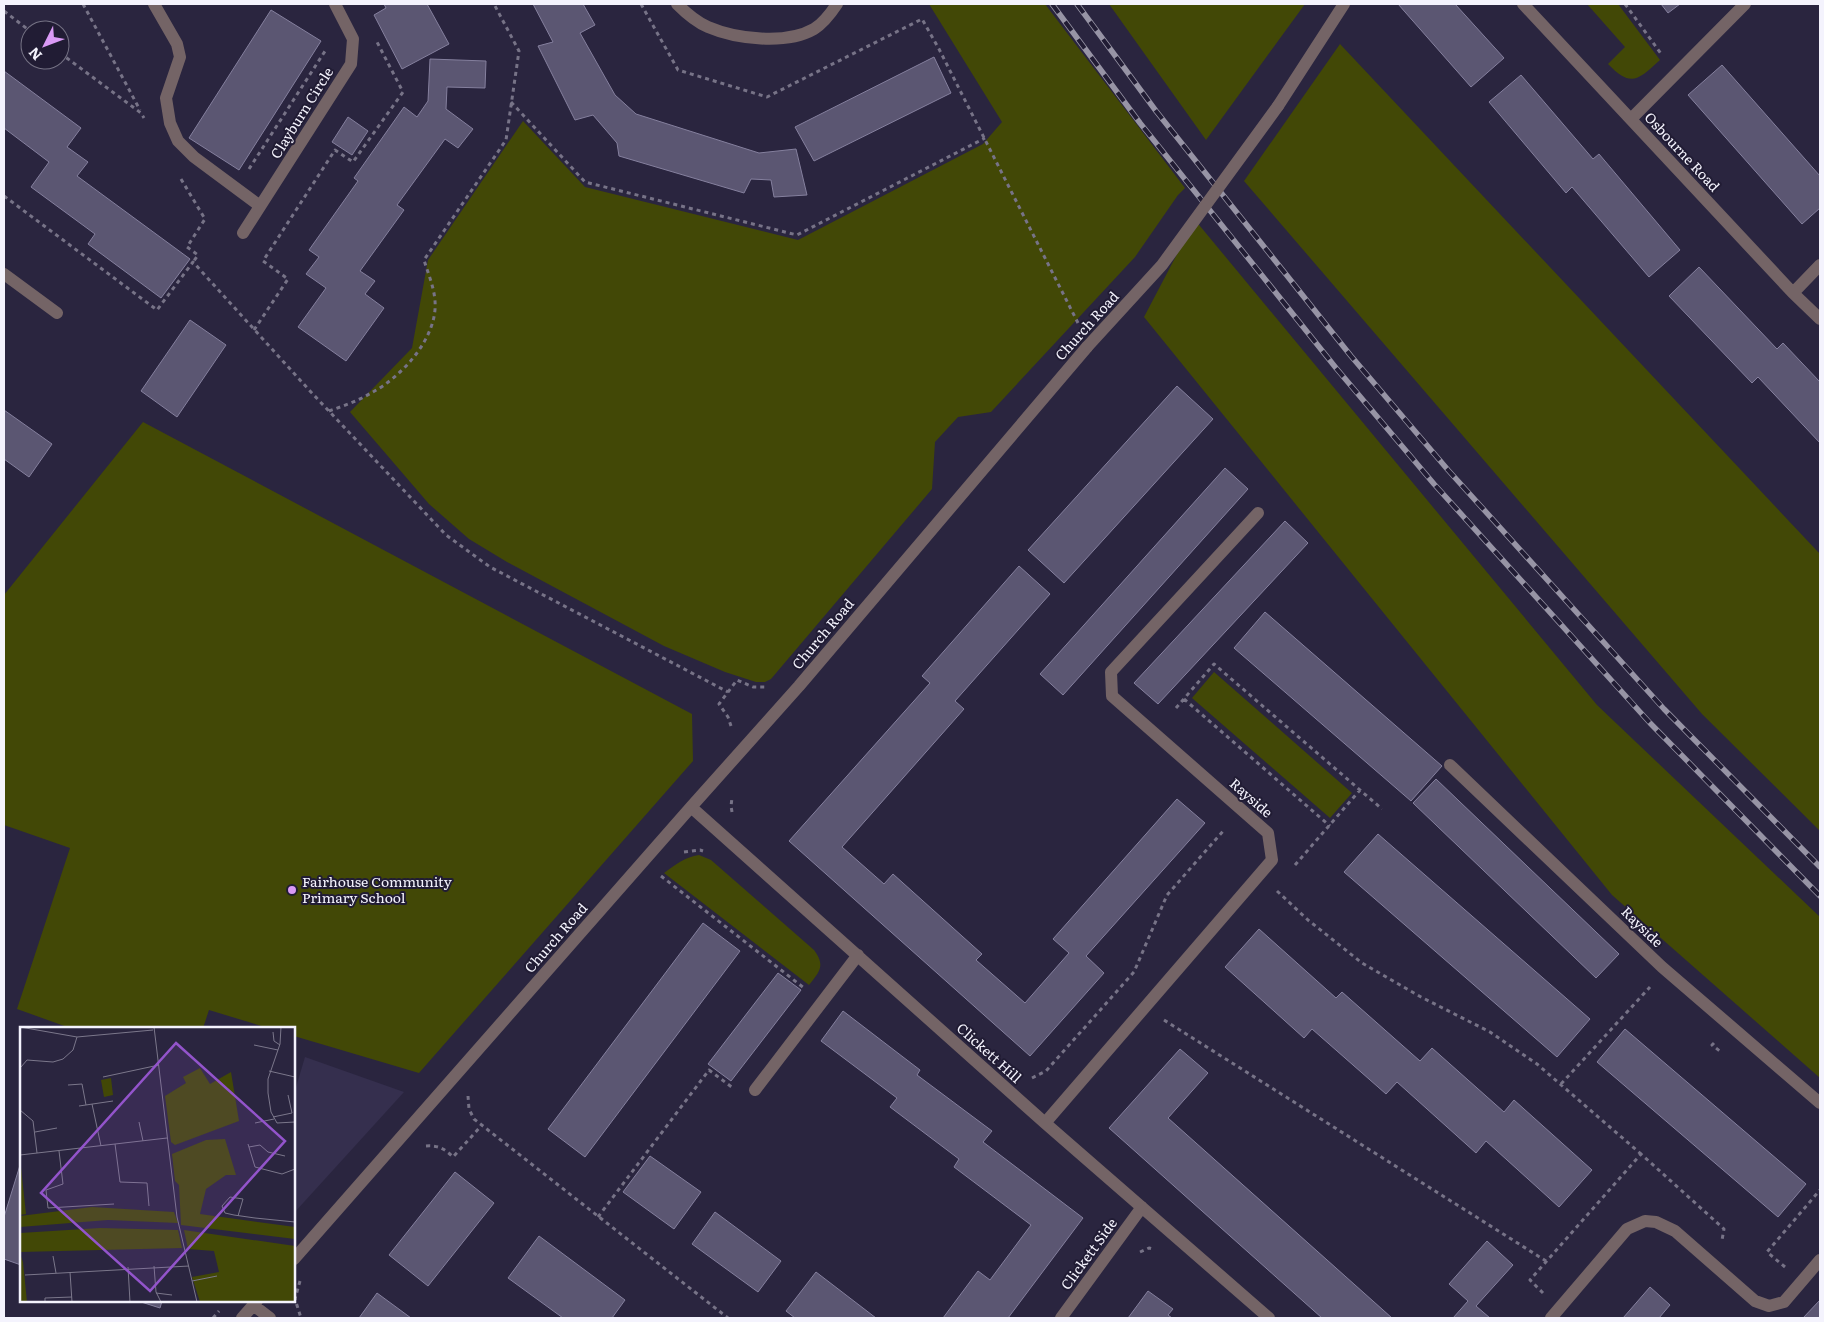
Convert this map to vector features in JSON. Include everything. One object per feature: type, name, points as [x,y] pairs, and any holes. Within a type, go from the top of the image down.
[{"type":"street","points":[[154,4],[177,44],[180,57],[166,98],[170,123],[178,141],[194,157],[260,206]]},
{"type":"street","name":"Clayburn Circle","points":[[243,232],[351,64],[353,39],[335,4]]},
{"type":"street","points":[[677,4],[692,18],[707,27],[739,37],[769,38],[796,36],[814,29],[828,18],[838,4]]},
{"type":"street","name":"Church Road","points":[[295,1258],[799,686],[1087,347],[1162,265],[1278,106],[1344,4]]},
{"type":"street","name":"Osbourne Road","points":[[1523,4],[1793,293],[1820,319]]},
{"type":"street","points":[[1631,119],[1745,4]]},
{"type":"street","points":[[1793,293],[1820,265]]},
{"type":"street","points":[[4,274],[57,313]]},
{"type":"street","name":"Rayside","points":[[1045,1123],[1272,860],[1268,833],[1112,696],[1111,672],[1258,513]]},
{"type":"street","name":"Rayside","points":[[1450,765],[1662,967],[1820,1103]]},
{"type":"street","name":"Clickett Hill","points":[[691,807],[1045,1123],[1269,1318]]},
{"type":"street","points":[[755,1090],[858,955]]},
{"type":"street","name":"Clickett Side","points":[[1060,1318],[1142,1207]]},
{"type":"street","points":[[1551,1318],[1627,1230],[1644,1221],[1656,1222],[1675,1231],[1755,1301],[1769,1306],[1784,1302],[1820,1260]]},
{"type":"street","points":[[242,1318],[255,1303],[270,1318]]},
{"type":"path","points":[[82,4],[146,121]]},
{"type":"path","points":[[329,411],[373,393],[395,376],[415,356],[429,335],[435,318],[435,299],[424,260],[506,140],[519,51],[494,4]]},
{"type":"path","points":[[641,4],[678,70],[767,97],[922,19],[985,138],[1081,328]]},
{"type":"path","points":[[1625,4],[1666,60]]},
{"type":"path","points":[[4,11],[20,23]]},
{"type":"path","points":[[254,330],[288,279],[263,262],[335,150],[353,162],[403,92],[374,36]]},
{"type":"path","points":[[237,189],[330,44]]},
{"type":"path","points":[[70,60],[141,113]]},
{"type":"path","points":[[511,102],[585,182],[797,235],[985,138]]},
{"type":"path","points":[[4,196],[157,310],[198,255],[187,247],[205,219],[181,178]]},
{"type":"path","points":[[193,262],[329,411],[446,535],[490,567],[728,692]]},
{"type":"path","points":[[1176,708],[1214,664],[1382,809]]},
{"type":"path","points":[[1184,699],[1330,826]]},
{"type":"path","points":[[1293,868],[1360,790]]},
{"type":"path","points":[[733,794],[731,806],[733,814]]},
{"type":"path","points":[[1024,1079],[1033,1078],[1046,1071],[1134,972],[1167,895],[1224,829]]},
{"type":"path","points":[[680,854],[686,851],[700,850],[707,853]]},
{"type":"path","points":[[657,873],[809,991]]},
{"type":"path","points":[[1274,889],[1308,920],[1362,963],[1421,997],[1490,1032],[1537,1064],[1641,1154]]},
{"type":"path","points":[[1561,1084],[1649,986],[1657,992]]},
{"type":"path","points":[[1169,1012],[1162,1019],[1546,1261]]},
{"type":"path","points":[[1718,1038],[1712,1045],[1728,1057]]},
{"type":"path","points":[[598,1217],[709,1070],[738,1092]]},
{"type":"path","points":[[469,1093],[469,1109],[474,1119],[728,1318]]},
{"type":"path","points":[[422,1148],[437,1146],[447,1151],[453,1157],[482,1125]]},
{"type":"path","points":[[1136,1253],[1150,1248],[1156,1250]]},
{"type":"path","points":[[302,1277],[295,1299],[302,1318]]},
{"type":"shaded area","points":[[305,1057],[404,1092],[295,1212],[295,1091]]},
{"type":"green space","points":[[929,4],[1045,4],[1185,188],[1178,195],[1135,257],[991,412],[958,417],[935,442],[932,489],[771,679],[765,682],[756,682],[725,672],[664,646],[507,562],[469,539],[429,504],[350,412],[412,348],[428,260],[523,121],[585,187],[798,240],[983,144],[1002,122]]},
{"type":"green space","points":[[1109,4],[1305,4],[1206,140]]},
{"type":"green space","points":[[1587,4],[1618,4],[1660,60],[1646,72],[1634,78],[1629,79],[1616,72],[1608,64],[1625,47]]},
{"type":"green space","points":[[1340,44],[1820,554],[1820,831],[1702,714],[1244,181]]},
{"type":"green space","points":[[1195,220],[1597,705],[1820,917],[1820,1078],[1612,895],[1144,317]]},
{"type":"green space","name":"Fairhouse Community Primary School","points":[[143,422],[692,714],[693,761],[419,1073],[295,1036],[295,1027],[265,1027],[209,1010],[203,1027],[67,1027],[17,1009],[70,848],[4,825],[4,595]]},
{"type":"green space","points":[[1214,672],[1352,793],[1330,818],[1192,698]]},
{"type":"green space","points":[[699,855],[711,860],[814,950],[820,960],[820,969],[809,985],[664,873],[685,859]]},
{"type":"building","points":[[384,4],[427,4],[449,44],[402,69],[374,15],[386,8]]},
{"type":"building","points":[[533,4],[583,4],[595,25],[580,33],[615,95],[636,114],[759,153],[796,149],[807,195],[774,197],[771,180],[751,179],[744,193],[619,156],[617,143],[593,115],[575,120],[538,46],[553,42]]},
{"type":"building","points":[[1398,4],[1455,4],[1504,58],[1471,87]]},
{"type":"building","points":[[1661,4],[1680,4],[1668,13]]},
{"type":"building","points":[[271,10],[321,41],[239,170],[189,138]]},
{"type":"building","points":[[934,57],[951,93],[814,161],[795,127]]},
{"type":"building","points":[[430,59],[486,61],[485,88],[447,87],[446,109],[473,129],[458,148],[445,139],[397,205],[404,210],[360,271],[375,281],[365,294],[384,308],[346,361],[298,327],[326,288],[306,274],[319,257],[309,250],[358,181],[354,178],[404,107],[417,117],[428,101]]},
{"type":"building","points":[[1722,65],[1820,176],[1820,208],[1802,224],[1688,95]]},
{"type":"building","points":[[4,71],[81,128],[67,147],[88,162],[77,176],[190,259],[161,298],[88,244],[95,234],[31,187],[49,162],[4,128]]},
{"type":"building","points":[[1521,75],[1593,159],[1599,154],[1680,250],[1649,277],[1572,187],[1566,193],[1489,102]]},
{"type":"building","points":[[348,117],[368,131],[352,155],[332,142]]},
{"type":"building","points":[[1699,267],[1777,349],[1783,343],[1820,382],[1820,443],[1758,377],[1752,383],[1669,296]]},
{"type":"building","points":[[190,320],[226,345],[177,417],[141,391]]},
{"type":"building","points":[[1177,386],[1213,419],[1064,583],[1028,550]]},
{"type":"building","points":[[4,410],[52,444],[29,477],[4,459]]},
{"type":"building","points":[[1225,468],[1248,489],[1063,695],[1040,674]]},
{"type":"building","points":[[1285,521],[1308,543],[1158,704],[1134,683]]},
{"type":"building","points":[[1019,566],[1050,594],[955,701],[964,709],[842,847],[884,884],[893,874],[982,954],[976,960],[1025,1003],[1069,953],[1053,939],[1177,799],[1205,823],[1086,956],[1104,973],[1030,1056],[789,841],[930,683],[922,676]]},
{"type":"building","points":[[1265,612],[1442,766],[1411,801],[1234,648]]},
{"type":"building","points":[[1436,779],[1619,954],[1596,978],[1413,803]]},
{"type":"building","points":[[1378,834],[1590,1019],[1557,1057],[1344,872]]},
{"type":"building","points":[[703,923],[740,951],[585,1157],[548,1129]]},
{"type":"building","points":[[1259,929],[1336,998],[1342,992],[1420,1061],[1432,1048],[1504,1112],[1514,1100],[1592,1170],[1559,1207],[1486,1141],[1476,1153],[1397,1082],[1386,1094],[1312,1029],[1304,1038],[1225,967]]},
{"type":"building","points":[[778,973],[801,990],[731,1081],[708,1064]]},
{"type":"building","points":[[843,1011],[920,1070],[917,1075],[992,1131],[983,1142],[1083,1218],[1008,1318],[943,1318],[978,1271],[990,1280],[1031,1225],[954,1167],[959,1159],[890,1107],[897,1098],[821,1041]]},
{"type":"building","points":[[1625,1029],[1806,1184],[1778,1217],[1597,1062]]},
{"type":"building","points":[[1180,1049],[1208,1073],[1168,1118],[1392,1318],[1322,1318],[1109,1128]]},
{"type":"building","points":[[650,1156],[701,1192],[674,1229],[623,1192]]},
{"type":"building","points":[[20,1165],[20,1265],[4,1259],[4,1217]]},
{"type":"building","points":[[455,1172],[494,1203],[428,1286],[389,1255]]},
{"type":"building","points":[[715,1212],[781,1261],[758,1292],[692,1244]]},
{"type":"building","points":[[539,1236],[625,1300],[612,1318],[563,1318],[508,1278]]},
{"type":"building","points":[[1487,1241],[1513,1265],[1476,1306],[1490,1318],[1453,1318],[1468,1301],[1449,1284]]},
{"type":"building","points":[[816,1272],[876,1318],[795,1318],[786,1311]]},
{"type":"building","points":[[1650,1287],[1670,1305],[1659,1318],[1623,1318]]},
{"type":"building","points":[[1148,1291],[1173,1309],[1168,1315],[1172,1318],[1128,1318]]},
{"type":"building","points":[[377,1293],[411,1318],[359,1318]]},
{"type":"building","points":[[1820,1300],[1820,1318],[1803,1318]]},
{"type":"building","points":[[141,1302],[162,1302],[160,1308]]},
{"type":"railway","points":[[1052,4],[1140,123],[1336,368],[1434,484],[1650,723],[1820,896]]},
{"type":"railway","points":[[1077,4],[1156,111],[1351,356],[1448,470],[1664,709],[1820,867]]},
{"type":"place","name":"Fairhouse Community Primary School","points":[[292,890]]}]
